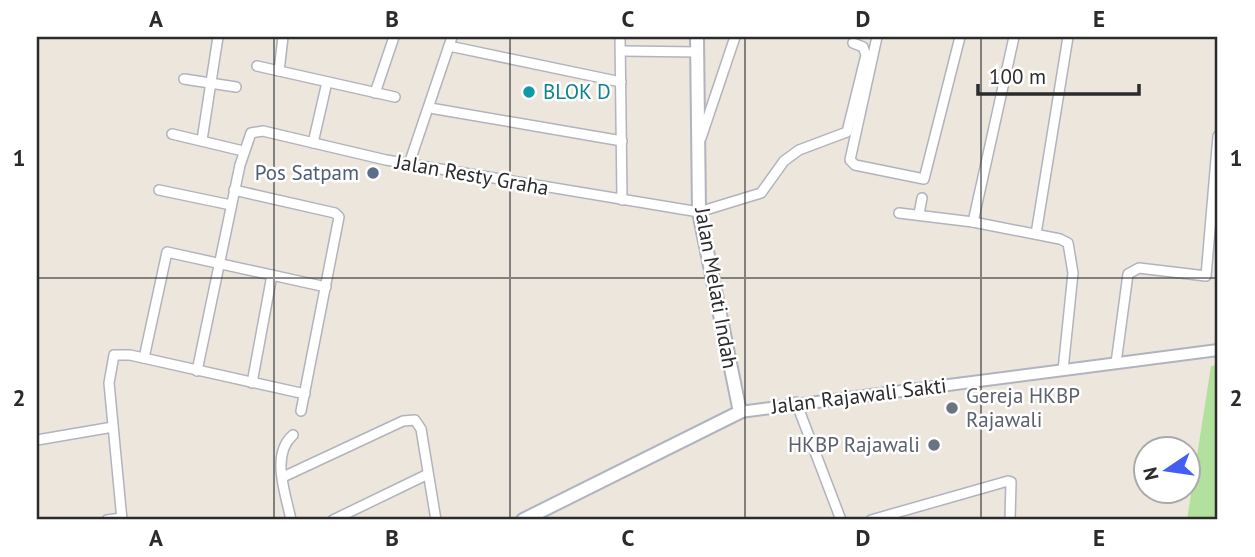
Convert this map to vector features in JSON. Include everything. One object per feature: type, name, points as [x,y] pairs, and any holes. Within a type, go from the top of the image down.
[{"type":"main road","name":"Jalan Melati Indah","points":[[697,37],[699,212],[740,412]]},
{"type":"main road","name":"Jalan Rajawali Sakti","points":[[523,520],[740,412]]},
{"type":"street","points":[[202,141],[218,37]]},
{"type":"street","points":[[279,71],[283,37]]},
{"type":"street","points":[[620,37],[622,200]]},
{"type":"street","points":[[700,142],[735,37]]},
{"type":"street","points":[[877,37],[850,160],[855,165],[924,178],[960,37]]},
{"type":"street","points":[[973,222],[1014,37]]},
{"type":"street","points":[[1036,234],[1068,37]]},
{"type":"street","points":[[375,93],[390,38]]},
{"type":"street","points":[[409,164],[451,41],[621,82]]},
{"type":"street","points":[[699,212],[761,193],[785,161],[799,150],[816,141],[847,132],[866,55],[863,47],[853,43]]},
{"type":"street","points":[[622,51],[698,52]]},
{"type":"street","points":[[257,66],[395,97]]},
{"type":"street","points":[[184,79],[236,87]]},
{"type":"street","points":[[313,143],[327,82]]},
{"type":"street","points":[[430,108],[622,141]]},
{"type":"street","name":"Jalan Resty Graha","points":[[243,151],[248,135],[263,131],[409,164],[699,212]]},
{"type":"street","points":[[172,134],[243,151],[197,371]]},
{"type":"street","points":[[1116,362],[1128,274],[1139,268],[1206,276],[1218,136]]},
{"type":"street","points":[[159,190],[231,205]]},
{"type":"street","points":[[234,190],[338,214],[301,411]]},
{"type":"street","points":[[919,215],[922,198]]},
{"type":"street","points":[[899,213],[973,222],[1068,243],[1072,256],[1063,370]]},
{"type":"street","points":[[144,358],[167,252],[326,287]]},
{"type":"street","points":[[252,383],[272,275]]},
{"type":"street","name":"Jalan Rajawali Sakti","points":[[740,412],[796,402],[1218,350]]},
{"type":"street","points":[[107,520],[121,519],[108,383],[113,356],[119,354],[144,358],[305,394]]},
{"type":"street","points":[[796,402],[841,520]]},
{"type":"street","points":[[283,477],[410,420],[418,423],[421,429],[426,475],[436,520]]},
{"type":"street","points":[[37,440],[113,426]]},
{"type":"street","points":[[291,520],[281,450],[293,435]]},
{"type":"street","points":[[333,520],[426,475]]},
{"type":"street","points":[[870,520],[1007,481],[1011,482],[1010,520]]},
{"type":"green space","points":[[1218,365],[1218,520],[1187,520],[1189,504],[1202,504],[1200,434],[1211,366]]},
{"type":"place","name":"BLOK D","points":[[529,92]]},
{"type":"place","name":"Pos Satpam","points":[[373,173]]},
{"type":"place","name":"Gereja HKBP Rajawali","points":[[952,408]]},
{"type":"place","name":"HKBP Rajawali","points":[[934,445]]}]
